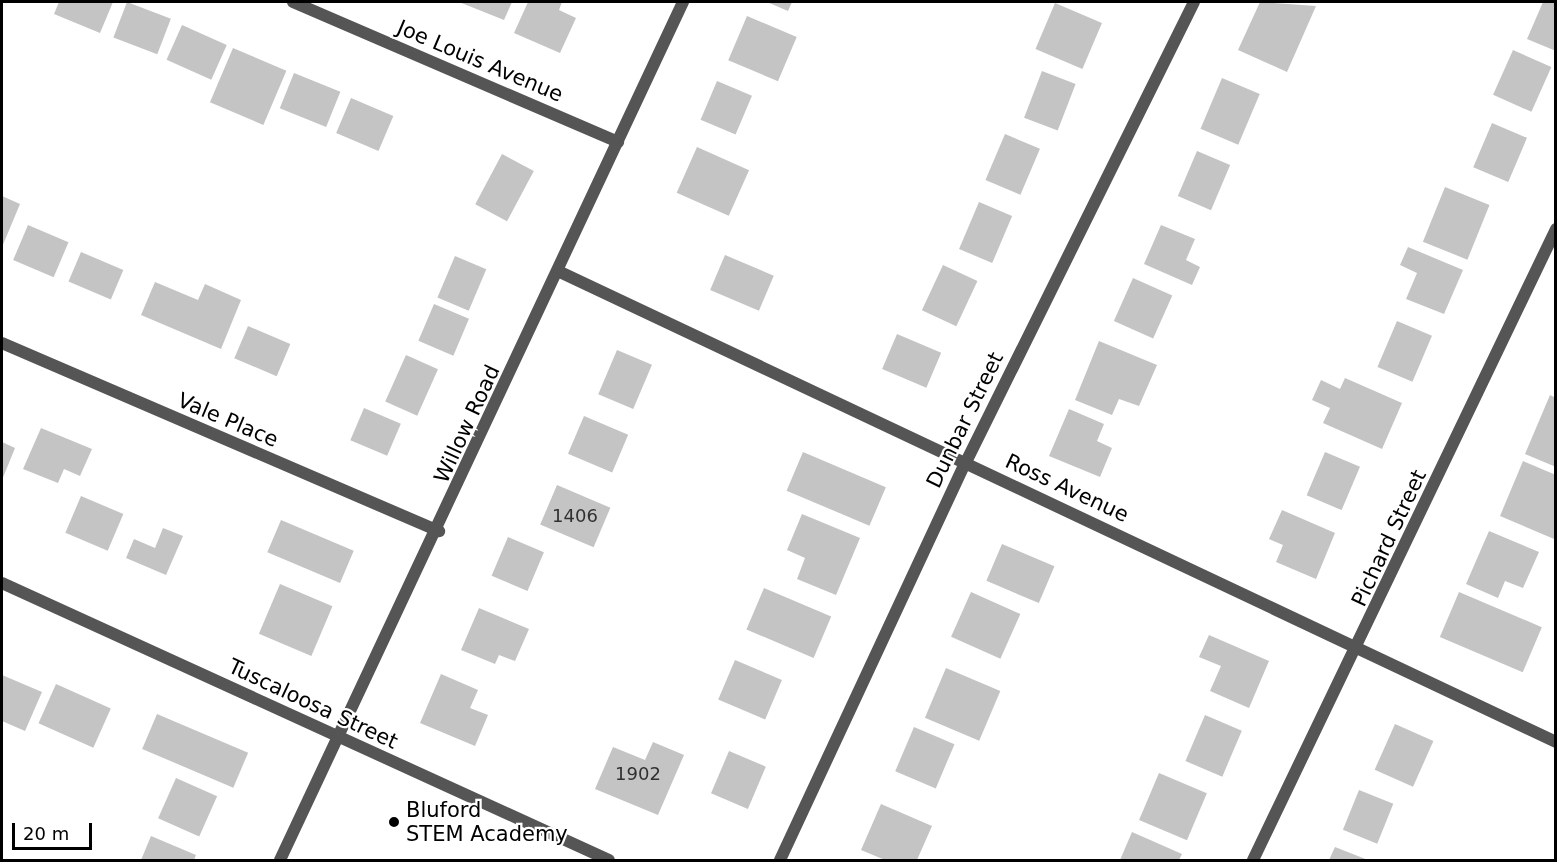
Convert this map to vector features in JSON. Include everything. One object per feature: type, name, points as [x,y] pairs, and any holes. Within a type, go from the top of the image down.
[{"type":"street","name":"Joe Louis Avenue","points":[[293,2],[618,142]]},
{"type":"street","name":"Willow Road","points":[[280,861],[341,739],[439,531],[683,2]]},
{"type":"street","name":"Dunbar Street","points":[[780,861],[966,462],[1194,2]]},
{"type":"street","name":"Pichard Street","points":[[1253,861],[1359,647],[1556,229]]},
{"type":"street","name":"Ross Avenue","points":[[560,272],[1359,647],[1556,742]]},
{"type":"street","name":"Vale Place","points":[[2,344],[439,531]]},
{"type":"street","name":"Tuscaloosa Street","points":[[2,583],[609,861]]},
{"type":"building","points":[[59,2],[113,2],[100,33],[54,14]]},
{"type":"building","points":[[127,2],[171,19],[157,54],[113,37]]},
{"type":"building","points":[[459,2],[512,2],[504,20]]},
{"type":"building","points":[[528,2],[562,2],[559,10],[576,18],[560,53],[514,33]]},
{"type":"building","points":[[767,2],[792,2],[788,11]]},
{"type":"building","points":[[1260,2],[1316,6],[1287,72],[1238,50]]},
{"type":"building","points":[[1543,2],[1556,2],[1556,51],[1527,39]]},
{"type":"building","points":[[1055,3],[1102,23],[1082,69],[1035,49]]},
{"type":"building","points":[[747,16],[797,37],[778,81],[728,60]]},
{"type":"building","points":[[182,25],[227,45],[211,80],[167,60]]},
{"type":"building","points":[[233,48],[286,71],[263,125],[210,102]]},
{"type":"building","points":[[1513,50],[1551,67],[1531,112],[1493,95]]},
{"type":"building","points":[[1042,71],[1076,84],[1058,131],[1024,118]]},
{"type":"building","points":[[294,73],[340,92],[326,127],[280,108]]},
{"type":"building","points":[[1222,78],[1260,94],[1238,145],[1201,129]]},
{"type":"building","points":[[717,81],[752,96],[736,135],[701,120]]},
{"type":"building","points":[[351,98],[393,116],[378,151],[336,133]]},
{"type":"building","points":[[1492,123],[1527,138],[1508,182],[1473,167]]},
{"type":"building","points":[[1005,134],[1040,149],[1020,195],[985,180]]},
{"type":"building","points":[[697,147],[749,170],[729,216],[677,193]]},
{"type":"building","points":[[1197,151],[1230,165],[1211,210],[1178,196]]},
{"type":"building","points":[[502,154],[534,171],[507,221],[475,204]]},
{"type":"building","points":[[1445,187],[1490,205],[1467,260],[1423,242]]},
{"type":"building","points":[[2,196],[20,204],[2,247]]},
{"type":"building","points":[[979,202],[1012,216],[992,263],[959,249]]},
{"type":"building","points":[[28,225],[69,242],[54,277],[13,260]]},
{"type":"building","points":[[1161,225],[1195,239],[1186,260],[1200,267],[1192,285],[1144,264]]},
{"type":"building","points":[[1408,247],[1463,270],[1444,314],[1406,299],[1417,273],[1400,265]]},
{"type":"building","points":[[81,252],[123,270],[111,299],[68,281]]},
{"type":"building","points":[[725,255],[774,276],[759,311],[710,290]]},
{"type":"building","points":[[455,256],[486,269],[469,311],[437,297]]},
{"type":"building","points":[[943,265],[977,281],[956,326],[922,310]]},
{"type":"building","points":[[1133,278],[1172,295],[1153,338],[1114,321]]},
{"type":"building","points":[[155,282],[198,300],[205,284],[241,300],[221,349],[141,315]]},
{"type":"building","points":[[434,304],[469,319],[453,356],[418,341]]},
{"type":"building","points":[[1397,321],[1432,336],[1412,382],[1377,367]]},
{"type":"building","points":[[248,326],[290,344],[277,376],[234,358]]},
{"type":"building","points":[[897,334],[941,353],[926,388],[882,369]]},
{"type":"building","points":[[1099,341],[1157,365],[1139,406],[1119,399],[1112,415],[1075,400]]},
{"type":"building","points":[[617,350],[652,365],[633,409],[598,394]]},
{"type":"building","points":[[406,355],[438,369],[417,416],[385,402]]},
{"type":"building","points":[[1345,378],[1402,403],[1382,449],[1323,423],[1330,408],[1312,400],[1321,380],[1340,389]]},
{"type":"building","points":[[1550,395],[1556,398],[1556,467],[1525,454]]},
{"type":"building","points":[[364,408],[401,424],[387,456],[350,440]]},
{"type":"building","points":[[1069,409],[1104,424],[1097,441],[1112,448],[1100,477],[1049,456]]},
{"type":"building","points":[[584,416],[628,435],[612,472],[568,454]]},
{"type":"building","points":[[41,428],[92,449],[80,476],[64,469],[58,483],[23,469]]},
{"type":"building","points":[[2,442],[15,448],[2,480]]},
{"type":"building","points":[[803,452],[886,487],[869,526],[787,491]]},
{"type":"building","points":[[1325,452],[1360,467],[1342,510],[1307,495]]},
{"type":"building","points":[[1523,461],[1556,475],[1554,539],[1500,516]]},
{"type":"building","points":[[557,485],[610,508],[594,547],[540,525]]},
{"type":"building","points":[[81,496],[123,514],[108,551],[65,533]]},
{"type":"building","points":[[1282,510],[1335,533],[1316,579],[1276,562],[1283,545],[1269,539]]},
{"type":"building","points":[[802,514],[860,538],[836,595],[797,579],[805,558],[787,550]]},
{"type":"building","points":[[281,520],[354,551],[340,583],[267,552]]},
{"type":"building","points":[[163,528],[183,536],[166,575],[126,558],[134,539],[155,548]]},
{"type":"building","points":[[1489,531],[1539,552],[1523,588],[1505,581],[1498,598],[1466,584]]},
{"type":"building","points":[[508,537],[544,552],[527,591],[492,576]]},
{"type":"building","points":[[1002,544],[1054,566],[1039,603],[986,581]]},
{"type":"building","points":[[280,584],[332,606],[311,656],[259,634]]},
{"type":"building","points":[[764,588],[831,617],[814,658],[746,629]]},
{"type":"building","points":[[971,592],[1020,614],[1000,659],[951,637]]},
{"type":"building","points":[[1459,592],[1542,627],[1523,672],[1440,637]]},
{"type":"building","points":[[479,608],[529,629],[515,661],[499,655],[495,664],[461,650]]},
{"type":"building","points":[[1209,635],[1269,661],[1249,708],[1210,691],[1221,666],[1199,657]]},
{"type":"building","points":[[735,660],[782,680],[765,720],[718,700]]},
{"type":"building","points":[[946,668],[1000,691],[979,741],[925,718]]},
{"type":"building","points":[[441,674],[478,690],[470,708],[488,715],[475,746],[420,723]]},
{"type":"building","points":[[2,675],[42,692],[25,731],[2,721]]},
{"type":"building","points":[[56,684],[111,708],[93,748],[39,723]]},
{"type":"building","points":[[157,714],[248,753],[233,788],[142,749]]},
{"type":"building","points":[[1205,715],[1242,731],[1222,777],[1185,761]]},
{"type":"building","points":[[1395,724],[1433,741],[1413,787],[1375,770]]},
{"type":"building","points":[[914,727],[955,744],[936,788],[895,771]]},
{"type":"building","points":[[653,742],[684,755],[658,815],[595,789],[613,747],[645,760]]},
{"type":"building","points":[[729,751],[766,767],[748,809],[711,793]]},
{"type":"building","points":[[1159,773],[1207,793],[1187,840],[1139,820]]},
{"type":"building","points":[[176,778],[217,796],[199,836],[158,818]]},
{"type":"building","points":[[1359,790],[1393,804],[1377,844],[1343,830]]},
{"type":"building","points":[[881,804],[932,826],[917,860],[885,860],[861,850]]},
{"type":"building","points":[[1132,832],[1182,854],[1179,860],[1120,860]]},
{"type":"building","points":[[151,836],[196,855],[194,860],[141,860]]},
{"type":"building","points":[[1335,847],[1368,860],[1329,860]]},
{"type":"place","name":"Bluford STEM Academy","points":[[394,822]]}]
